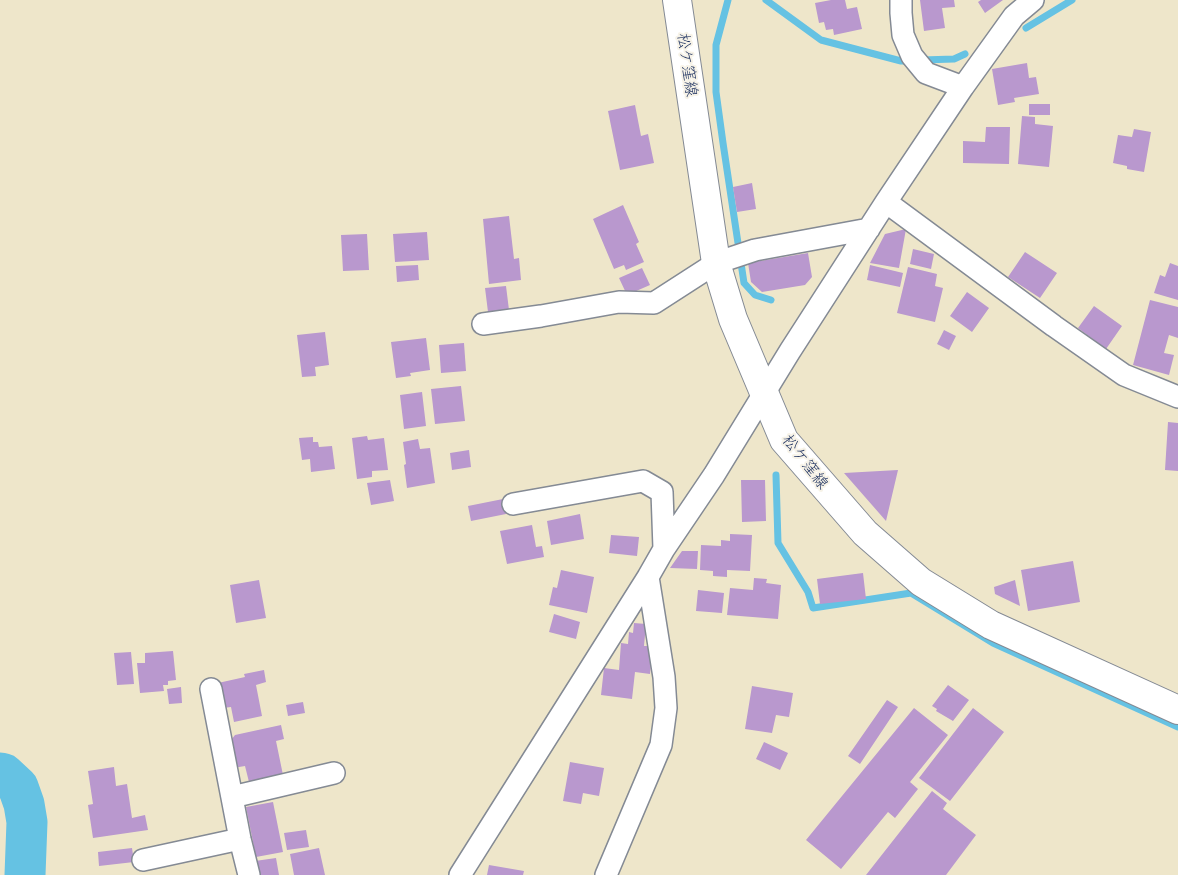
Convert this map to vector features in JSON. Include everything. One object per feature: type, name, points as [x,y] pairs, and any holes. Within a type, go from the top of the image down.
[{"type":"street","name":"松ケ窪線","points":[[677,0],[736,256],[733,319],[784,440],[865,533],[921,582],[991,625],[1178,710]]},
{"type":"street","points":[[901,0],[900,13],[903,35],[912,56],[926,73],[963,87]]},
{"type":"street","points":[[460,875],[648,578],[664,549],[714,476],[764,392],[886,202],[963,87],[1014,16],[1033,0]]},
{"type":"street","points":[[886,202],[1054,326],[1124,375],[1178,397]]},
{"type":"street","points":[[483,324],[619,302],[654,303],[736,256],[869,229]]},
{"type":"street","points":[[513,504],[643,481],[662,492],[664,549]]},
{"type":"street","points":[[606,875],[661,745],[666,708],[664,677],[648,578]]},
{"type":"street","points":[[211,689],[240,839],[249,875]]},
{"type":"street","points":[[232,797],[334,773]]},
{"type":"street","points":[[143,860],[240,839]]},
{"type":"building","points":[[845,0],[847,9],[857,7],[862,29],[834,35],[833,29],[826,30],[824,22],[819,23],[815,3]]},
{"type":"building","points":[[920,0],[954,0],[955,7],[942,8],[945,28],[924,31]]},
{"type":"building","points":[[981,0],[1003,0],[985,13],[978,2]]},
{"type":"building","points":[[1027,63],[1029,78],[1036,77],[1039,94],[1014,98],[1015,102],[998,105],[992,69]]},
{"type":"building","points":[[1029,104],[1050,104],[1050,115],[1029,115]]},
{"type":"building","points":[[635,105],[641,136],[648,134],[654,163],[620,170],[608,111]]},
{"type":"building","points":[[1022,116],[1035,117],[1035,124],[1053,126],[1049,167],[1018,164]]},
{"type":"building","points":[[986,127],[1010,127],[1009,164],[963,163],[963,141],[985,142]]},
{"type":"building","points":[[1134,129],[1151,132],[1144,172],[1127,169],[1127,166],[1113,163],[1118,135],[1132,137]]},
{"type":"building","points":[[752,183],[756,209],[737,212],[733,187]]},
{"type":"building","points":[[623,205],[639,242],[636,244],[644,262],[626,270],[624,265],[614,269],[593,219]]},
{"type":"building","points":[[509,216],[514,259],[519,258],[521,280],[489,284],[483,219]]},
{"type":"building","points":[[906,229],[899,268],[870,263],[885,234]]},
{"type":"building","points":[[427,232],[429,260],[395,262],[393,234]]},
{"type":"building","points":[[367,234],[369,270],[343,271],[341,235]]},
{"type":"building","points":[[913,249],[934,254],[931,269],[910,264]]},
{"type":"building","points":[[1025,252],[1057,273],[1040,298],[1008,277]]},
{"type":"building","points":[[808,253],[812,277],[805,285],[762,292],[751,282],[748,263]]},
{"type":"building","points":[[1170,263],[1178,266],[1178,300],[1154,293],[1160,275],[1165,277]]},
{"type":"building","points":[[418,265],[419,280],[397,282],[396,266]]},
{"type":"building","points":[[870,265],[903,273],[900,287],[867,280]]},
{"type":"building","points":[[908,267],[937,274],[935,286],[943,288],[935,322],[897,313]]},
{"type":"building","points":[[642,268],[650,285],[627,295],[619,278]]},
{"type":"building","points":[[506,286],[509,310],[488,312],[485,288]]},
{"type":"building","points":[[967,292],[989,308],[972,332],[950,316]]},
{"type":"building","points":[[1150,300],[1178,307],[1178,338],[1169,335],[1164,353],[1174,355],[1169,375],[1133,365]]},
{"type":"building","points":[[1094,306],[1122,326],[1106,349],[1078,328]]},
{"type":"building","points":[[944,330],[956,336],[949,350],[937,344]]},
{"type":"building","points":[[325,332],[329,365],[315,367],[316,376],[302,377],[297,335]]},
{"type":"building","points":[[426,338],[430,370],[410,373],[411,376],[396,378],[391,342]]},
{"type":"building","points":[[464,343],[466,371],[441,373],[439,345]]},
{"type":"building","points":[[461,386],[465,421],[435,424],[431,389]]},
{"type":"building","points":[[422,392],[426,426],[404,429],[400,395]]},
{"type":"building","points":[[1168,422],[1178,423],[1178,471],[1165,470]]},
{"type":"building","points":[[367,436],[368,440],[384,438],[388,470],[372,471],[372,477],[357,479],[352,438]]},
{"type":"building","points":[[313,437],[313,442],[318,442],[319,447],[332,446],[335,469],[311,472],[310,459],[302,460],[299,438]]},
{"type":"building","points":[[418,439],[420,449],[430,448],[435,483],[407,488],[403,442]]},
{"type":"building","points":[[469,450],[471,467],[452,470],[450,453]]},
{"type":"building","points":[[898,470],[886,521],[844,473]]},
{"type":"building","points":[[390,480],[394,501],[371,505],[367,483]]},
{"type":"building","points":[[741,480],[765,480],[766,521],[742,522]]},
{"type":"building","points":[[503,499],[506,514],[471,521],[468,506]]},
{"type":"building","points":[[580,514],[584,539],[551,545],[547,521]]},
{"type":"building","points":[[532,525],[536,547],[542,546],[544,557],[507,564],[500,531]]},
{"type":"building","points":[[730,534],[752,535],[750,571],[727,570],[727,577],[713,576],[713,571],[700,570],[701,545],[721,546],[721,540],[730,541]]},
{"type":"building","points":[[611,535],[639,537],[637,556],[609,553]]},
{"type":"building","points":[[682,551],[698,551],[697,569],[670,568]]},
{"type":"building","points":[[1073,561],[1080,602],[1028,611],[1021,570]]},
{"type":"building","points":[[561,570],[594,577],[587,613],[549,605],[553,587],[557,588]]},
{"type":"building","points":[[863,573],[866,599],[820,604],[817,579]]},
{"type":"building","points":[[754,578],[767,579],[766,583],[781,585],[778,619],[727,615],[730,588],[753,590]]},
{"type":"building","points":[[259,580],[266,618],[236,623],[230,585]]},
{"type":"building","points":[[1015,580],[1020,606],[995,594],[994,587]]},
{"type":"building","points":[[698,590],[724,593],[722,613],[696,611]]},
{"type":"building","points":[[554,614],[580,622],[576,639],[549,632]]},
{"type":"building","points":[[634,623],[646,624],[644,646],[653,646],[650,674],[635,672],[632,699],[601,695],[604,668],[619,670],[621,643],[628,644],[629,632],[633,633]]},
{"type":"building","points":[[173,651],[176,680],[168,681],[168,685],[163,685],[164,691],[140,693],[137,663],[145,663],[145,653]]},
{"type":"building","points":[[131,652],[134,684],[117,685],[114,653]]},
{"type":"building","points":[[264,670],[266,682],[256,685],[262,716],[234,722],[231,707],[223,708],[218,683],[245,677],[244,674]]},
{"type":"building","points":[[948,685],[969,700],[953,721],[936,711],[937,709],[932,706]]},
{"type":"building","points":[[752,686],[793,693],[789,717],[776,715],[772,733],[745,729]]},
{"type":"building","points":[[181,687],[182,703],[169,704],[167,689]]},
{"type":"building","points":[[887,700],[898,707],[860,764],[848,756]]},
{"type":"building","points":[[303,702],[305,713],[288,716],[286,705]]},
{"type":"building","points":[[914,708],[948,735],[910,782],[918,789],[895,818],[888,812],[841,869],[806,840]]},
{"type":"building","points":[[973,708],[1004,732],[950,801],[919,778]]},
{"type":"building","points":[[281,725],[284,739],[276,741],[283,775],[249,782],[245,766],[233,768],[228,744],[235,735]]},
{"type":"building","points":[[764,742],[788,753],[780,770],[756,759]]},
{"type":"building","points":[[570,762],[604,768],[599,796],[583,793],[581,804],[563,801]]},
{"type":"building","points":[[114,767],[116,786],[127,784],[132,818],[145,815],[148,830],[93,838],[88,805],[93,804],[88,771]]},
{"type":"building","points":[[932,791],[947,803],[943,809],[976,835],[946,875],[866,875]]},
{"type":"building","points":[[273,802],[283,852],[256,857],[246,807]]},
{"type":"building","points":[[306,830],[309,847],[287,850],[284,833]]},
{"type":"building","points":[[132,848],[134,862],[99,866],[98,852]]},
{"type":"building","points":[[319,848],[325,875],[294,875],[290,854]]},
{"type":"building","points":[[276,858],[279,875],[257,875],[255,861]]},
{"type":"building","points":[[489,865],[524,871],[523,875],[487,875]]},
{"type":"waterway","points":[[728,0],[716,45],[716,92],[723,143],[744,283],[755,295],[771,300]]},
{"type":"waterway","points":[[766,0],[821,40],[901,61],[911,61]]},
{"type":"waterway","points":[[1026,28],[1072,0]]},
{"type":"waterway","points":[[922,60],[954,59],[965,54]]},
{"type":"waterway","points":[[776,475],[778,543],[808,592],[813,608],[911,593],[993,643],[1178,727]]},
{"type":"waterway","points":[[0,773],[4,774],[18,787],[24,804],[27,822],[25,875]]}]
